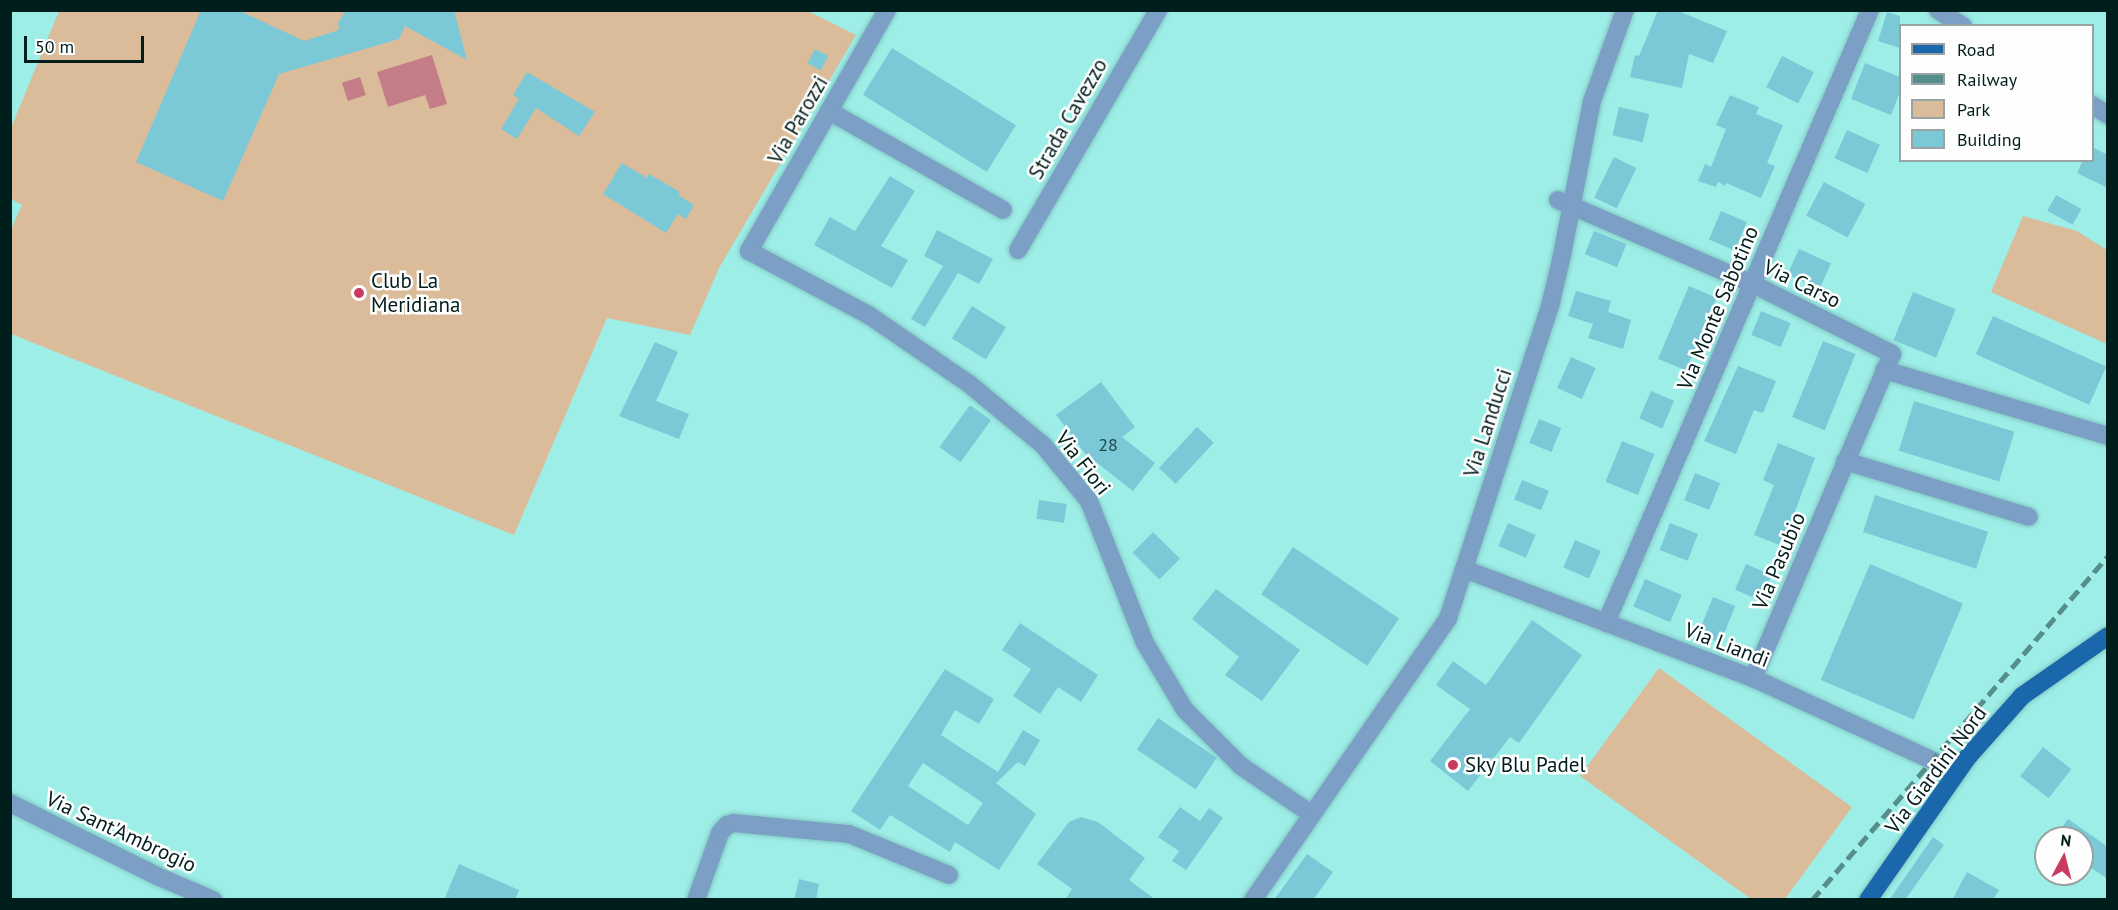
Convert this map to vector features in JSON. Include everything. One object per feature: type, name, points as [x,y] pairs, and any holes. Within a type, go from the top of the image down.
[{"type":"main road","name":"Via Giardini Nord","points":[[1868,900],[1967,758],[2022,696],[2108,636]]},
{"type":"street","name":"Via Parozzi","points":[[749,251],[887,10]]},
{"type":"street","name":"Strada Cavezzo","points":[[1018,250],[1158,10]]},
{"type":"street","name":"Via Landucci","points":[[1252,900],[1448,618],[1551,302],[1565,203],[1592,101],[1625,10]]},
{"type":"street","name":"Via Monte Sabotino","points":[[1606,623],[1870,10]]},
{"type":"street","points":[[1938,10],[1960,24]]},
{"type":"street","points":[[2094,106],[2108,115]]},
{"type":"street","points":[[830,111],[1003,210]]},
{"type":"street","name":"Via Carso","points":[[1565,203],[1753,284],[1888,362],[2108,436]]},
{"type":"street","name":"Via Fiori","points":[[749,251],[870,316],[968,383],[1043,446],[1089,501],[1145,643],[1185,710],[1241,766],[1311,814]]},
{"type":"street","name":"Via Pasubio","points":[[1753,678],[1888,362]]},
{"type":"street","points":[[1845,461],[2028,517]]},
{"type":"street","name":"Via Liandi","points":[[1464,569],[1753,678],[1942,765],[1955,765],[1967,758]]},
{"type":"street","name":"Via Sant'Ambrogio","points":[[10,802],[157,876],[213,900]]},
{"type":"street","points":[[696,900],[720,833],[727,825],[734,823],[849,834],[950,875]]},
{"type":"green space","name":"Club La Meridiana","points":[[806,10],[856,35],[719,268],[690,335],[607,318],[514,535],[11,334],[11,229],[22,205],[11,199],[11,128],[59,11]]},
{"type":"green space","points":[[2023,216],[2077,231],[2107,250],[2107,344],[1991,292]]},
{"type":"green space","points":[[1659,668],[1852,807],[1785,899],[1751,899],[1580,776]]},
{"type":"shaded area","points":[[432,55],[447,104],[430,109],[425,95],[388,107],[377,72]]},
{"type":"shaded area","points":[[360,77],[366,95],[348,101],[342,83]]},
{"type":"building","points":[[201,10],[238,10],[304,41],[339,30],[338,23],[346,10],[454,10],[467,60],[405,26],[399,39],[279,74],[223,201],[136,162]]},
{"type":"building","points":[[1658,10],[1676,10],[1727,31],[1713,63],[1689,54],[1682,88],[1630,77],[1635,55],[1639,56]]},
{"type":"building","points":[[1887,12],[1900,16],[1899,48],[1878,41]]},
{"type":"building","points":[[892,48],[1016,125],[987,172],[863,95]]},
{"type":"building","points":[[815,49],[828,56],[821,70],[807,63]]},
{"type":"building","points":[[1782,56],[1814,72],[1798,104],[1766,87]]},
{"type":"building","points":[[1865,63],[1899,77],[1899,95],[1891,115],[1851,99]]},
{"type":"building","points":[[527,72],[595,112],[579,136],[536,108],[517,139],[501,129],[519,99],[513,95]]},
{"type":"building","points":[[1730,95],[1759,107],[1756,114],[1783,125],[1767,163],[1775,166],[1761,198],[1726,183],[1725,186],[1718,182],[1716,187],[1698,181],[1705,164],[1711,167],[1726,129],[1716,125]]},
{"type":"building","points":[[1619,107],[1649,114],[1643,142],[1612,135]]},
{"type":"building","points":[[1847,130],[1880,145],[1867,173],[1834,158]]},
{"type":"building","points":[[2094,148],[2108,155],[2108,188],[2077,173],[2082,162],[2094,162]]},
{"type":"building","points":[[1614,157],[1636,168],[1617,208],[1594,197]]},
{"type":"building","points":[[622,163],[647,178],[649,174],[680,192],[678,195],[694,205],[686,219],[678,214],[666,233],[603,194]]},
{"type":"building","points":[[890,176],[915,191],[881,246],[908,260],[892,288],[814,245],[830,217],[855,231]]},
{"type":"building","points":[[1824,182],[1865,204],[1848,238],[1806,216]]},
{"type":"building","points":[[2056,195],[2081,209],[2073,225],[2047,211]]},
{"type":"building","points":[[1721,211],[1747,222],[1735,250],[1709,240]]},
{"type":"building","points":[[937,230],[993,259],[979,284],[958,273],[925,327],[911,319],[943,266],[924,256]]},
{"type":"building","points":[[1594,231],[1626,244],[1617,267],[1585,254]]},
{"type":"building","points":[[1799,249],[1831,263],[1820,289],[1788,275]]},
{"type":"building","points":[[1689,286],[1717,298],[1686,370],[1658,359]]},
{"type":"building","points":[[1576,291],[1611,301],[1608,312],[1631,320],[1623,349],[1588,338],[1593,324],[1568,316]]},
{"type":"building","points":[[1913,292],[1956,309],[1936,357],[1894,340]]},
{"type":"building","points":[[972,306],[1006,327],[986,359],[952,338]]},
{"type":"building","points":[[1761,311],[1791,323],[1781,347],[1751,335]]},
{"type":"building","points":[[1993,316],[2106,366],[2089,405],[1976,354]]},
{"type":"building","points":[[1823,341],[1855,354],[1825,430],[1792,417]]},
{"type":"building","points":[[655,342],[678,352],[656,401],[689,414],[679,439],[619,416]]},
{"type":"building","points":[[1571,357],[1596,368],[1582,399],[1557,388]]},
{"type":"building","points":[[1738,366],[1776,381],[1763,413],[1754,410],[1736,454],[1704,441]]},
{"type":"building","points":[[1101,382],[1135,427],[1122,437],[1155,463],[1133,491],[1092,459],[1090,460],[1056,415]]},
{"type":"building","points":[[1651,391],[1674,401],[1662,428],[1639,419]]},
{"type":"building","points":[[1914,401],[2014,432],[1999,481],[1899,451]]},
{"type":"building","points":[[970,405],[991,420],[960,462],[939,447]]},
{"type":"building","points":[[1539,419],[1561,428],[1552,452],[1529,443]]},
{"type":"building","points":[[1197,427],[1214,443],[1176,484],[1159,468]]},
{"type":"building","points":[[1622,441],[1654,454],[1638,495],[1606,482]]},
{"type":"building","points":[[1778,443],[1815,458],[1782,546],[1754,535],[1774,485],[1763,480]]},
{"type":"building","points":[[1695,473],[1720,483],[1709,510],[1684,500]]},
{"type":"building","points":[[1522,480],[1549,491],[1541,510],[1514,499]]},
{"type":"building","points":[[1875,495],[1988,532],[1976,569],[1863,532]]},
{"type":"building","points":[[1039,500],[1067,504],[1064,523],[1036,519]]},
{"type":"building","points":[[1508,523],[1536,535],[1526,558],[1498,546]]},
{"type":"building","points":[[1670,523],[1698,534],[1688,561],[1660,550]]},
{"type":"building","points":[[1153,532],[1180,559],[1159,579],[1132,553]]},
{"type":"building","points":[[1575,540],[1601,551],[1589,579],[1563,568]]},
{"type":"building","points":[[1293,547],[1399,619],[1367,666],[1261,594]]},
{"type":"building","points":[[1746,564],[1772,575],[1761,601],[1735,590]]},
{"type":"building","points":[[1870,564],[1963,603],[1914,719],[1821,680]]},
{"type":"building","points":[[1645,579],[1682,595],[1670,622],[1633,607]]},
{"type":"building","points":[[1216,589],[1300,650],[1262,701],[1225,675],[1239,657],[1192,619]]},
{"type":"building","points":[[1713,597],[1735,606],[1720,643],[1698,634]]},
{"type":"building","points":[[1532,620],[1582,655],[1519,743],[1510,737],[1468,791],[1430,761],[1470,709],[1436,685],[1453,661],[1486,685]]},
{"type":"building","points":[[1020,623],[1098,675],[1081,702],[1058,687],[1040,714],[1013,696],[1031,669],[1002,650]]},
{"type":"building","points":[[945,669],[994,699],[979,724],[955,710],[941,735],[998,772],[1023,730],[1040,740],[1025,766],[1018,762],[996,783],[1036,814],[999,870],[955,842],[950,852],[890,815],[880,830],[851,811]],"holes":[[[923,763],[983,803],[968,825],[908,786]]]},
{"type":"building","points":[[1158,718],[1217,758],[1196,789],[1137,750]]},
{"type":"building","points":[[2043,747],[2071,769],[2049,798],[2020,776]]},
{"type":"building","points":[[1180,807],[1200,821],[1209,808],[1223,818],[1186,870],[1172,861],[1179,851],[1158,837]]},
{"type":"building","points":[[1081,817],[1098,822],[1145,858],[1129,880],[1156,900],[1065,900],[1072,889],[1037,864],[1069,822]]},
{"type":"building","points":[[2068,819],[2078,826],[2063,826]]},
{"type":"building","points":[[1933,837],[1944,845],[1905,900],[1889,900]]},
{"type":"building","points":[[2094,837],[2108,847],[2108,879],[2094,870]]},
{"type":"building","points":[[1307,854],[1333,872],[1313,900],[1274,900]]},
{"type":"building","points":[[459,864],[519,890],[515,900],[444,900]]},
{"type":"building","points":[[1967,872],[1999,890],[1993,900],[1952,900]]},
{"type":"building","points":[[799,879],[819,884],[816,900],[794,900]]},
{"type":"railway","points":[[1812,900],[2108,556]]},
{"type":"place","name":"Club La Meridiana","points":[[359,293]]},
{"type":"place","name":"Sky Blu Padel","points":[[1453,765]]}]
